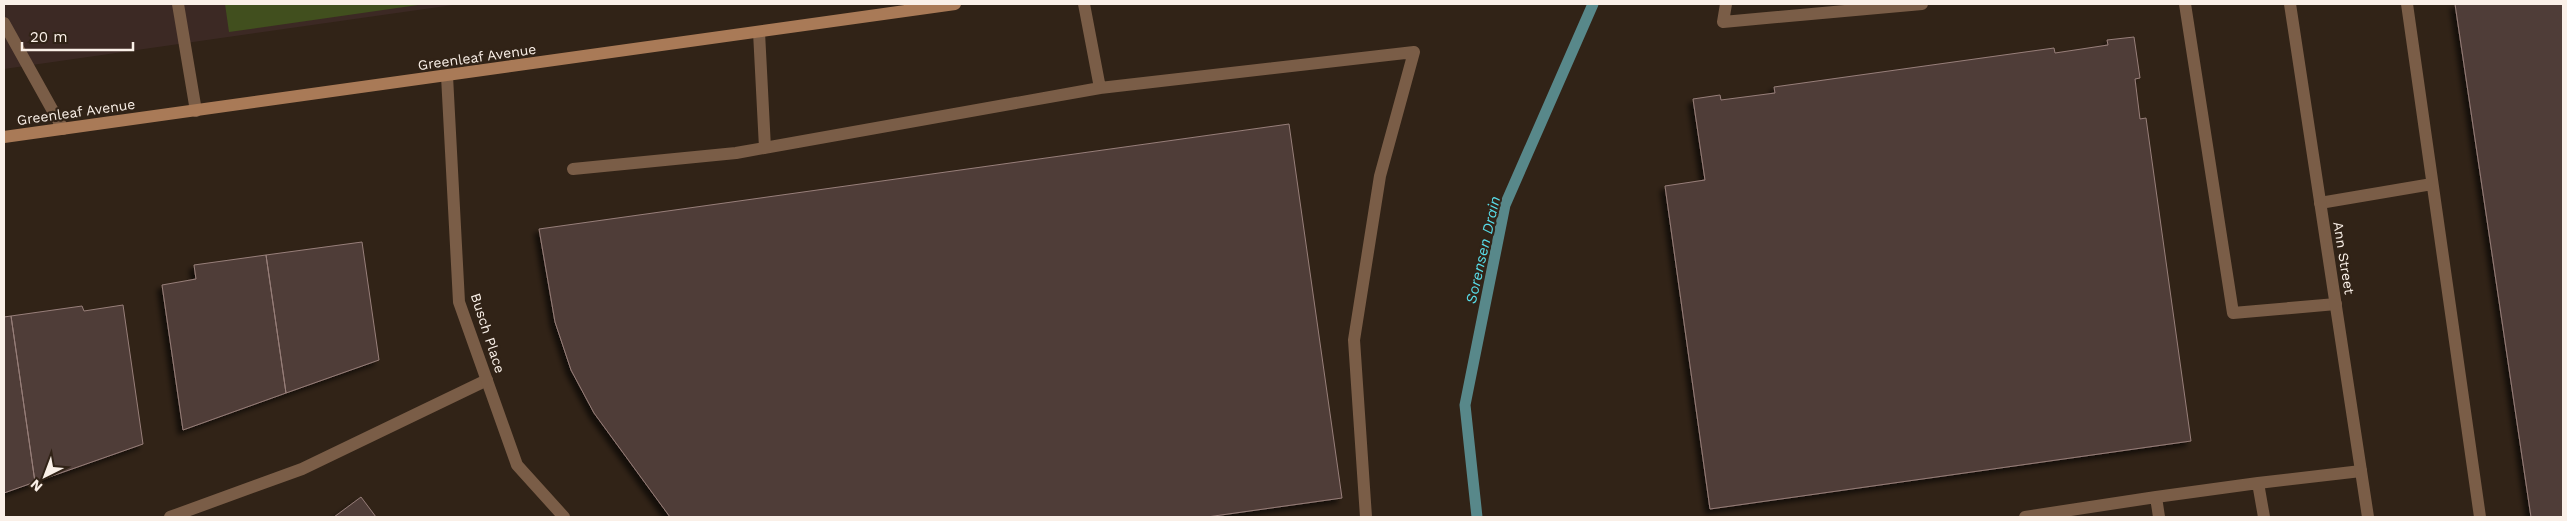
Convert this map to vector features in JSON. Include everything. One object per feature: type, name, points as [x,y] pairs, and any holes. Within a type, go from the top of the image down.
[{"type":"main road","name":"Greenleaf Avenue","points":[[4,137],[955,4]]},
{"type":"street","points":[[178,4],[196,111]]},
{"type":"street","points":[[1084,4],[1100,88]]},
{"type":"street","points":[[1726,4],[1723,22],[1922,4]]},
{"type":"street","points":[[2185,4],[2233,313],[2336,304]]},
{"type":"street","name":"Ann Street","points":[[2290,4],[2368,517]]},
{"type":"street","points":[[2407,4],[2480,517]]},
{"type":"street","points":[[4,24],[63,129]]},
{"type":"street","points":[[759,32],[765,148]]},
{"type":"street","points":[[573,170],[765,148],[1100,88],[1414,52],[1380,176],[1354,340],[1366,517]]},
{"type":"street","name":"Busch Place","points":[[447,76],[459,302],[517,465],[564,517]]},
{"type":"street","points":[[2320,204],[2432,184]]},
{"type":"street","points":[[170,517],[302,469],[487,380]]},
{"type":"street","points":[[2025,517],[2258,483],[2361,471]]},
{"type":"street","points":[[2258,483],[2264,517]]},
{"type":"street","points":[[2156,497],[2159,517]]},
{"type":"shaded area","points":[[4,4],[460,4],[4,69]]},
{"type":"green space","points":[[225,4],[425,4],[229,32]]},
{"type":"building","points":[[2455,4],[2563,4],[2563,517],[2531,517]]},
{"type":"building","points":[[2134,37],[2140,78],[2135,79],[2140,119],[2146,118],[2191,441],[1710,509],[1665,186],[1705,180],[1693,99],[1720,95],[1721,100],[1775,93],[1774,87],[2054,48],[2055,53],[2108,45],[2107,40]]},
{"type":"building","points":[[1289,124],[1342,498],[1207,517],[670,517],[594,413],[571,370],[555,322],[539,229]]},
{"type":"building","points":[[362,242],[379,360],[286,393],[266,255]]},
{"type":"building","points":[[266,255],[286,393],[183,430],[162,285],[196,279],[194,265]]},
{"type":"building","points":[[123,305],[143,444],[35,482],[11,316],[82,306],[84,311]]},
{"type":"building","points":[[11,316],[35,482],[4,493],[4,317]]},
{"type":"building","points":[[361,497],[376,517],[334,517]]},
{"type":"waterway","name":"Sorensen Drain","points":[[1477,517],[1465,405],[1505,205],[1593,4]]}]
